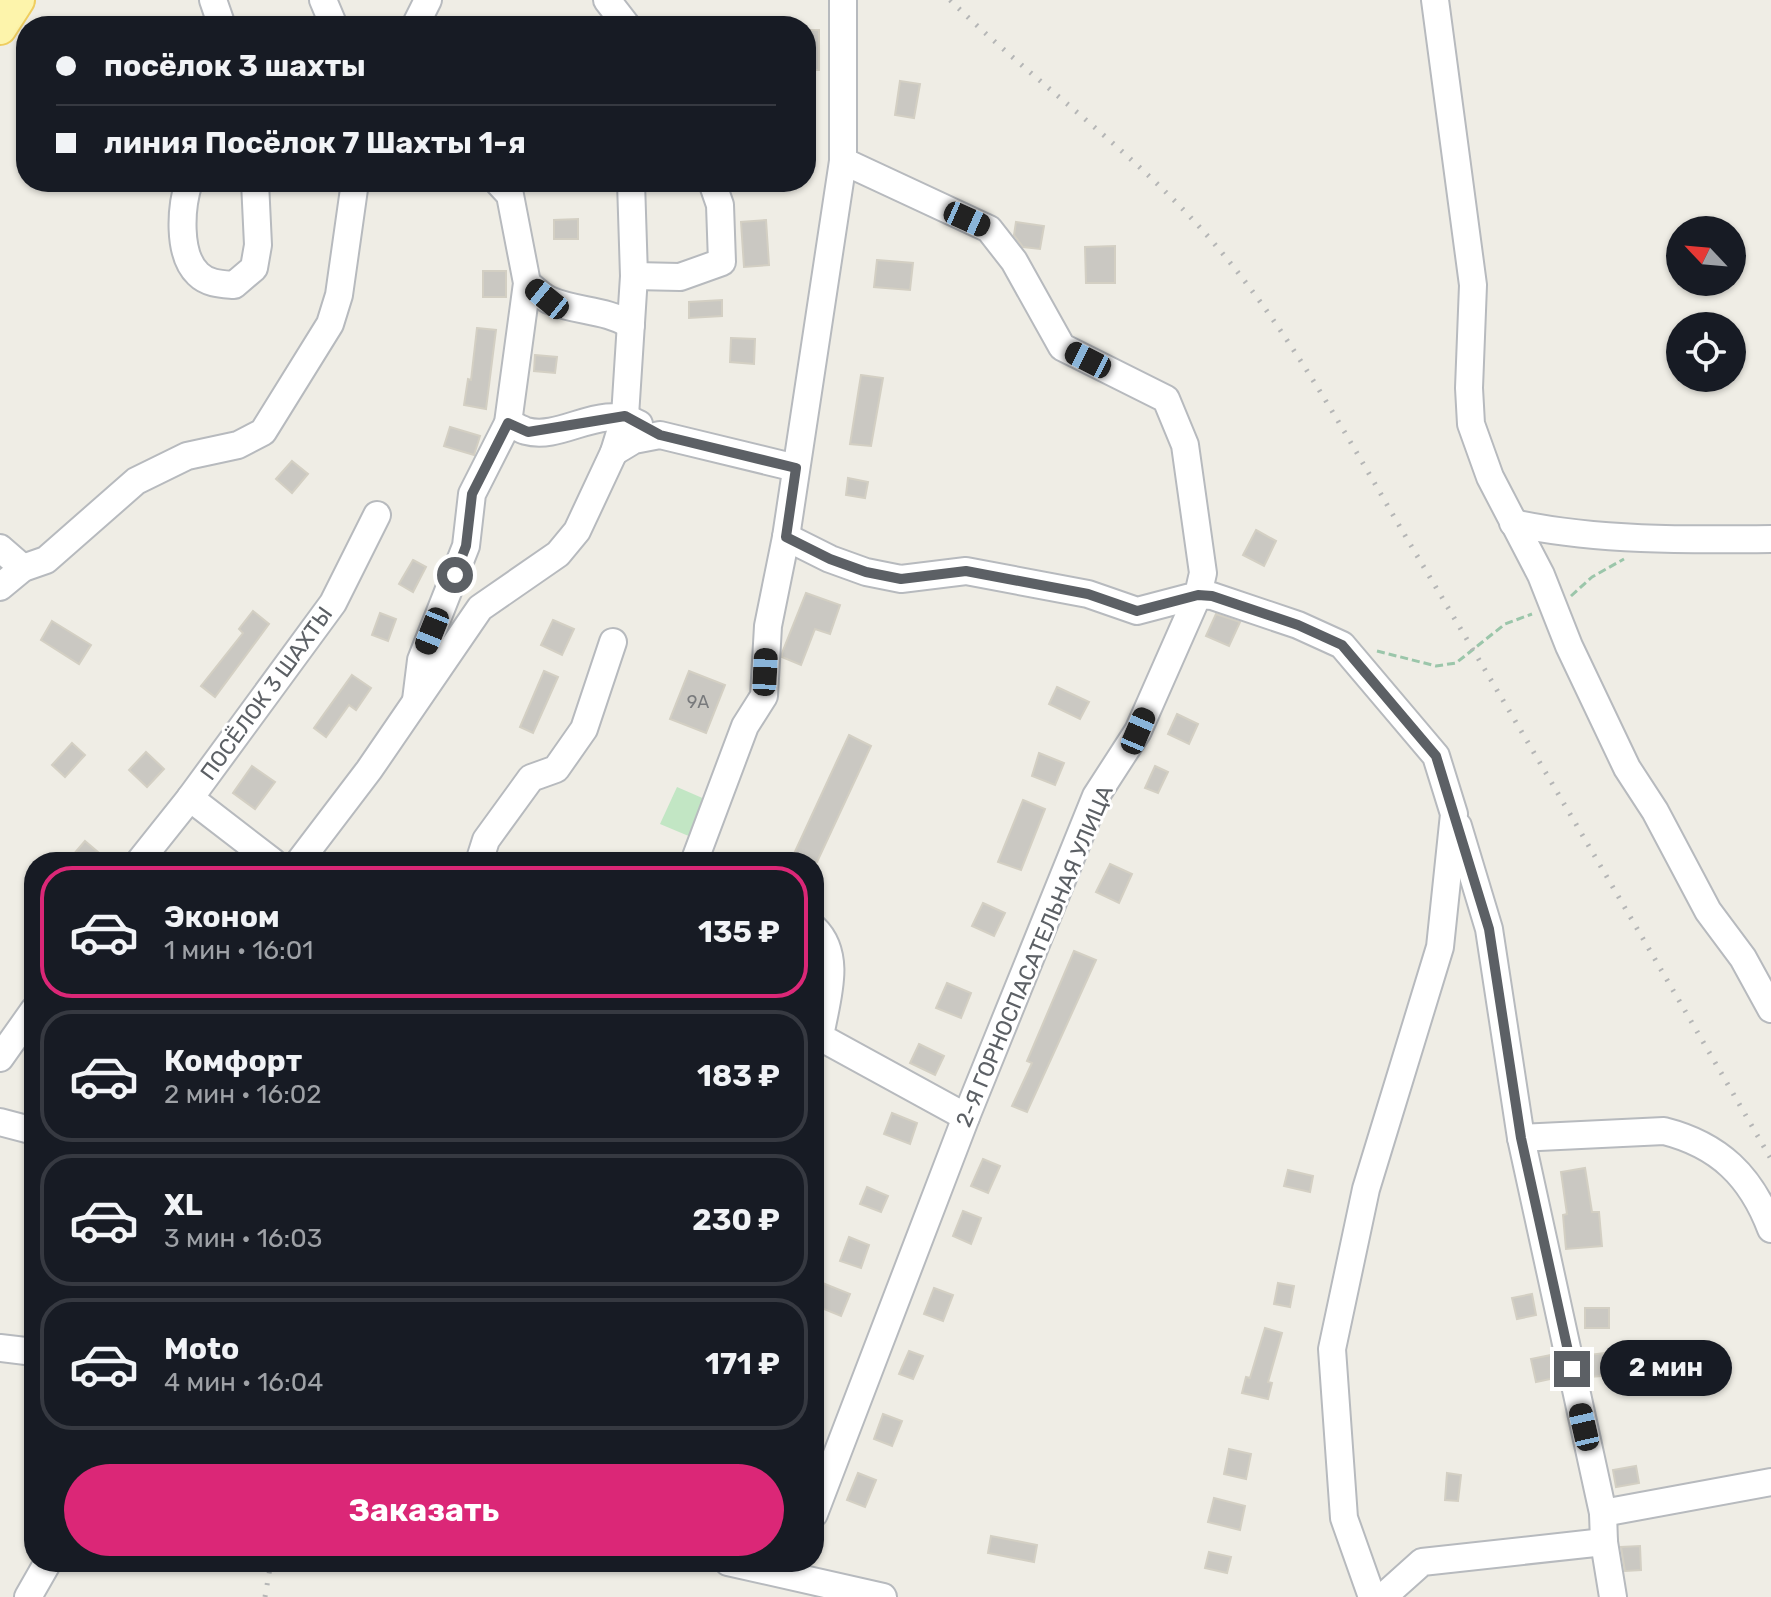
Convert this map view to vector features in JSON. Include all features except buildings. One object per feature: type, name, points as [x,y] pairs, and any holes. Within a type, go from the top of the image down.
[{"type":"main road","points":[[0,28],[18,0]]},
{"type":"street","points":[[604,0],[618,16]]},
{"type":"street","points":[[698,852],[745,726],[764,696],[768,626],[786,537],[843,161],[843,0]]},
{"type":"street","points":[[1435,0],[1473,285],[1469,388],[1471,424],[1490,477],[1541,575],[1627,768],[1655,811],[1708,911],[1743,958],[1771,1009]]},
{"type":"street","points":[[843,161],[989,229],[1014,261],[1062,347],[1166,399],[1185,445],[1203,573],[1198,595]]},
{"type":"street","points":[[186,192],[182,204],[187,251],[197,274],[213,283],[234,285],[254,268],[258,245],[255,192]]},
{"type":"street","points":[[0,587],[23,568],[46,560],[136,481],[187,456],[238,445],[263,432],[330,324],[339,295],[354,192]]},
{"type":"street","points":[[415,704],[421,660],[466,546],[472,494],[508,423],[527,283],[508,192]]},
{"type":"street","points":[[306,852],[415,704],[480,608],[558,554],[577,531],[614,452],[625,416],[634,276],[631,192]]},
{"type":"street","points":[[634,276],[680,277],[722,262],[720,205],[715,192]]},
{"type":"street","points":[[527,283],[547,299],[596,313],[613,314],[631,325]]},
{"type":"street","points":[[508,423],[528,432],[625,416],[660,435],[796,468]]},
{"type":"street","points":[[614,452],[634,440],[660,435]]},
{"type":"street","name":"ПОСЁЛОК 3 ШАХТЫ","points":[[147,852],[333,603],[377,515]]},
{"type":"street","points":[[1513,523],[1540,529],[1681,542],[1771,539]]},
{"type":"street","points":[[786,537],[830,559],[889,577],[901,579],[966,571],[1088,594],[1137,611],[1174,644]]},
{"type":"street","points":[[0,548],[23,568]]},
{"type":"street","points":[[1137,611],[1198,595],[1212,596],[1298,625],[1342,645],[1436,756],[1489,929],[1521,1138],[1603,1513],[1604,1542],[1613,1597]]},
{"type":"street","name":"2-Я ГОРНОСПАСАТЕЛЬНАЯ УЛИЦА","points":[[824,1488],[966,1117],[1096,796],[1138,731],[1198,595]]},
{"type":"street","points":[[482,852],[486,840],[531,778],[556,769],[584,729],[613,642]]},
{"type":"street","points":[[190,798],[260,852]]},
{"type":"street","points":[[1372,1597],[1344,1518],[1332,1349],[1366,1189],[1440,947],[1454,814]]},
{"type":"street","points":[[824,937],[832,958],[824,1011]]},
{"type":"street","points":[[0,1058],[24,1024]]},
{"type":"street","points":[[824,1039],[966,1117]]},
{"type":"street","points":[[0,1122],[24,1128]]},
{"type":"street","points":[[1521,1138],[1664,1131],[1687,1137],[1718,1153],[1758,1195],[1771,1229]]},
{"type":"street","points":[[0,1348],[24,1351]]},
{"type":"street","points":[[1603,1513],[1771,1482]]},
{"type":"street","points":[[1383,1597],[1422,1562],[1604,1542]]},
{"type":"street","points":[[28,1597],[42,1572]]},
{"type":"street","points":[[805,1572],[883,1597]]},
{"type":"path","points":[[1342,645],[1397,653],[1436,666],[1456,663],[1505,624],[1571,596],[1592,577],[1625,559],[1651,537]]},
{"type":"green space","points":[[677,787],[707,800],[691,837],[660,824]]},
{"type":"railway","points":[[950,0],[1159,186],[1223,254],[1279,329],[1354,448],[1771,1159]]},
{"type":"railway","points":[[265,1597],[269,1572]]},
{"type":"route","points":[[455,575],[466,546],[472,494],[508,423],[528,432],[601,417],[625,416],[660,435],[796,468],[786,537],[830,559],[866,572],[901,579],[966,571],[1088,594],[1137,611],[1198,595],[1212,596],[1298,625],[1342,645],[1436,756],[1489,929],[1521,1138],[1572,1369]]}]
